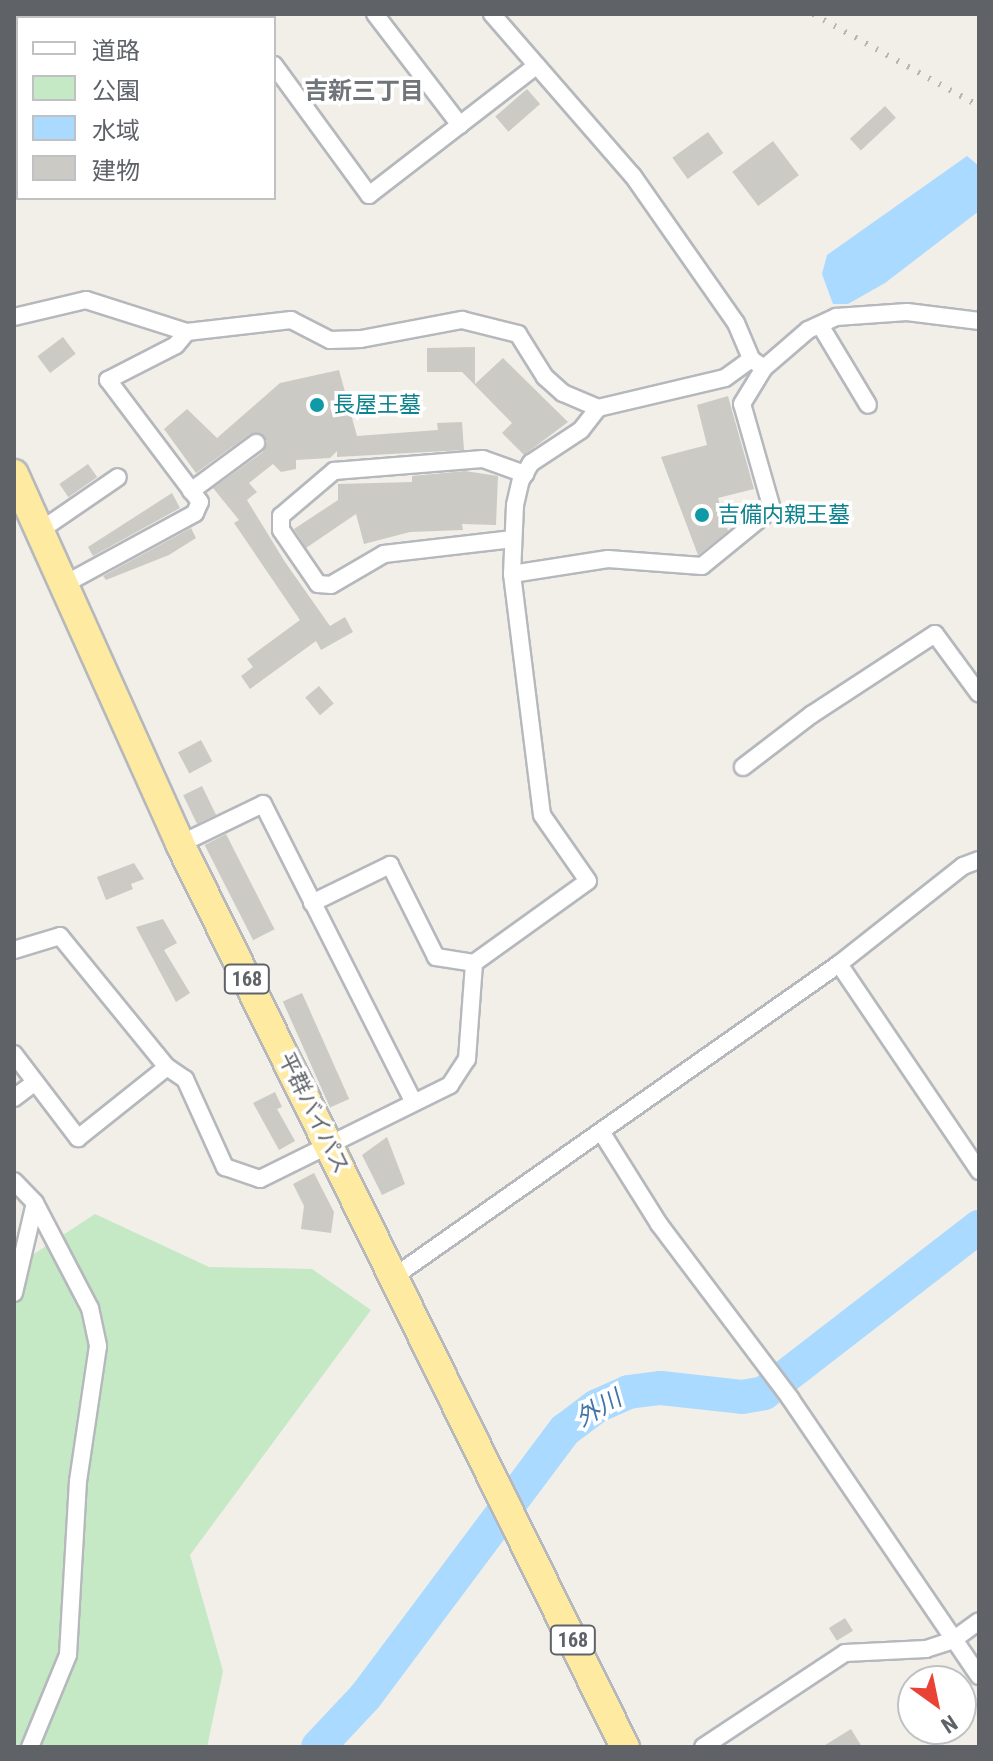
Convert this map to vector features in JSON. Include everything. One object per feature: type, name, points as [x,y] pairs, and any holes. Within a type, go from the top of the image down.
[{"type":"highway","name":"平群バイパス","points":[[14,474],[180,844],[625,1747]]},
{"type":"street","points":[[375,14],[460,125]]},
{"type":"street","points":[[492,14],[633,176],[736,323],[758,364]]},
{"type":"street","points":[[276,68],[369,195],[537,65]]},
{"type":"street","points":[[14,317],[86,300],[187,332],[291,320],[330,340],[361,339],[462,320],[518,334],[545,377],[563,393],[598,408],[725,378],[758,364],[836,317],[907,312],[979,321]]},
{"type":"street","points":[[820,325],[868,405]]},
{"type":"street","points":[[65,584],[195,513],[200,502],[108,380],[176,345],[187,332]]},
{"type":"street","points":[[512,574],[608,559],[688,568],[702,566],[772,509],[742,404],[758,364]]},
{"type":"street","points":[[312,903],[390,865],[436,957],[474,963],[588,881],[540,806],[512,574],[515,505],[525,474],[531,463],[581,430],[598,408]]},
{"type":"street","points":[[191,491],[256,443]]},
{"type":"street","points":[[513,539],[384,554],[331,585],[318,584],[281,530],[281,516],[334,471],[483,459],[525,474]]},
{"type":"street","points":[[41,530],[118,477]]},
{"type":"street","points":[[743,767],[811,715],[935,634],[979,694]]},
{"type":"street","points":[[180,844],[263,804],[413,1101]]},
{"type":"street","points":[[395,1276],[839,964],[963,866],[979,860]]},
{"type":"street","points":[[14,950],[60,936],[167,1067],[185,1079],[225,1167],[260,1179],[450,1085],[467,1059],[474,963]]},
{"type":"street","points":[[839,964],[979,1171]]},
{"type":"street","points":[[14,1054],[78,1138],[167,1067]]},
{"type":"street","points":[[14,1098],[35,1082]]},
{"type":"street","points":[[602,1133],[659,1224],[767,1374],[790,1398],[979,1676]]},
{"type":"street","points":[[14,1181],[35,1203],[90,1308],[98,1346],[78,1481],[68,1655],[30,1747]]},
{"type":"street","points":[[14,1293],[35,1203]]},
{"type":"street","points":[[703,1747],[845,1653],[898,1653],[953,1640],[979,1621]]},
{"type":"green space","points":[[95,1214],[209,1267],[312,1269],[371,1310],[190,1555],[223,1671],[207,1747],[14,1747],[14,1267]]},
{"type":"water","points":[[967,156],[979,166],[979,211],[885,283],[848,304],[833,304],[822,274],[827,255]]},
{"type":"building","points":[[527,89],[540,104],[508,132],[495,117]]},
{"type":"building","points":[[885,106],[896,118],[861,150],[850,139]]},
{"type":"building","points":[[708,132],[723,153],[688,179],[672,158]]},
{"type":"building","points":[[773,141],[799,175],[758,206],[732,172]]},
{"type":"building","points":[[63,337],[76,354],[50,373],[37,356]]},
{"type":"building","points":[[475,347],[475,384],[503,358],[568,422],[524,455],[502,433],[512,423],[462,372],[427,372],[427,348]]},
{"type":"building","points":[[339,370],[357,436],[438,430],[437,423],[462,422],[464,450],[337,457],[337,451],[330,458],[296,460],[296,469],[281,472],[273,464],[249,483],[257,492],[247,500],[285,562],[330,626],[345,617],[353,632],[321,650],[316,641],[250,689],[241,676],[253,667],[247,659],[300,620],[234,523],[239,520],[213,488],[263,452],[267,441],[260,433],[250,434],[196,473],[164,429],[187,409],[217,438],[280,383]]},
{"type":"building","points":[[728,396],[754,489],[718,498],[728,531],[698,555],[661,457],[707,445],[697,405]]},
{"type":"building","points":[[88,464],[97,477],[69,497],[59,484]]},
{"type":"building","points":[[465,471],[498,476],[496,525],[462,524],[463,530],[410,532],[364,544],[356,514],[306,548],[294,529],[338,500],[338,484],[412,482],[412,476]]},
{"type":"building","points":[[172,493],[180,508],[93,556],[88,547]]},
{"type":"building","points":[[191,528],[196,538],[169,555],[106,580],[103,576]]},
{"type":"building","points":[[319,686],[334,704],[320,715],[305,698]]},
{"type":"building","points":[[201,740],[212,761],[189,773],[178,752]]},
{"type":"building","points":[[202,786],[216,815],[197,824],[183,795]]},
{"type":"building","points":[[226,834],[275,929],[253,940],[205,845]]},
{"type":"building","points":[[134,863],[144,879],[131,884],[133,889],[106,900],[97,877]]},
{"type":"building","points":[[163,919],[177,943],[164,950],[190,993],[176,1002],[136,927]]},
{"type":"building","points":[[302,993],[349,1099],[330,1108],[283,1002]]},
{"type":"building","points":[[275,1092],[282,1107],[277,1109],[295,1141],[279,1150],[253,1103]]},
{"type":"building","points":[[387,1137],[405,1184],[382,1195],[362,1155]]},
{"type":"building","points":[[314,1173],[334,1212],[331,1233],[301,1229],[304,1206],[293,1184]]},
{"type":"building","points":[[845,1618],[853,1631],[837,1641],[829,1628]]},
{"type":"building","points":[[851,1729],[862,1747],[822,1747]]},
{"type":"waterway","name":"外川","points":[[318,1747],[365,1697],[565,1430],[597,1406],[628,1392],[661,1388],[742,1397],[764,1393],[979,1227]]},
{"type":"railway","points":[[813,14],[979,106]]},
{"type":"place","name":"長屋王墓","points":[[317,405]]},
{"type":"place","name":"吉備内親王墓","points":[[702,515]]},
{"type":"district","name":"吉新三丁目","points":[[364,92]]}]
